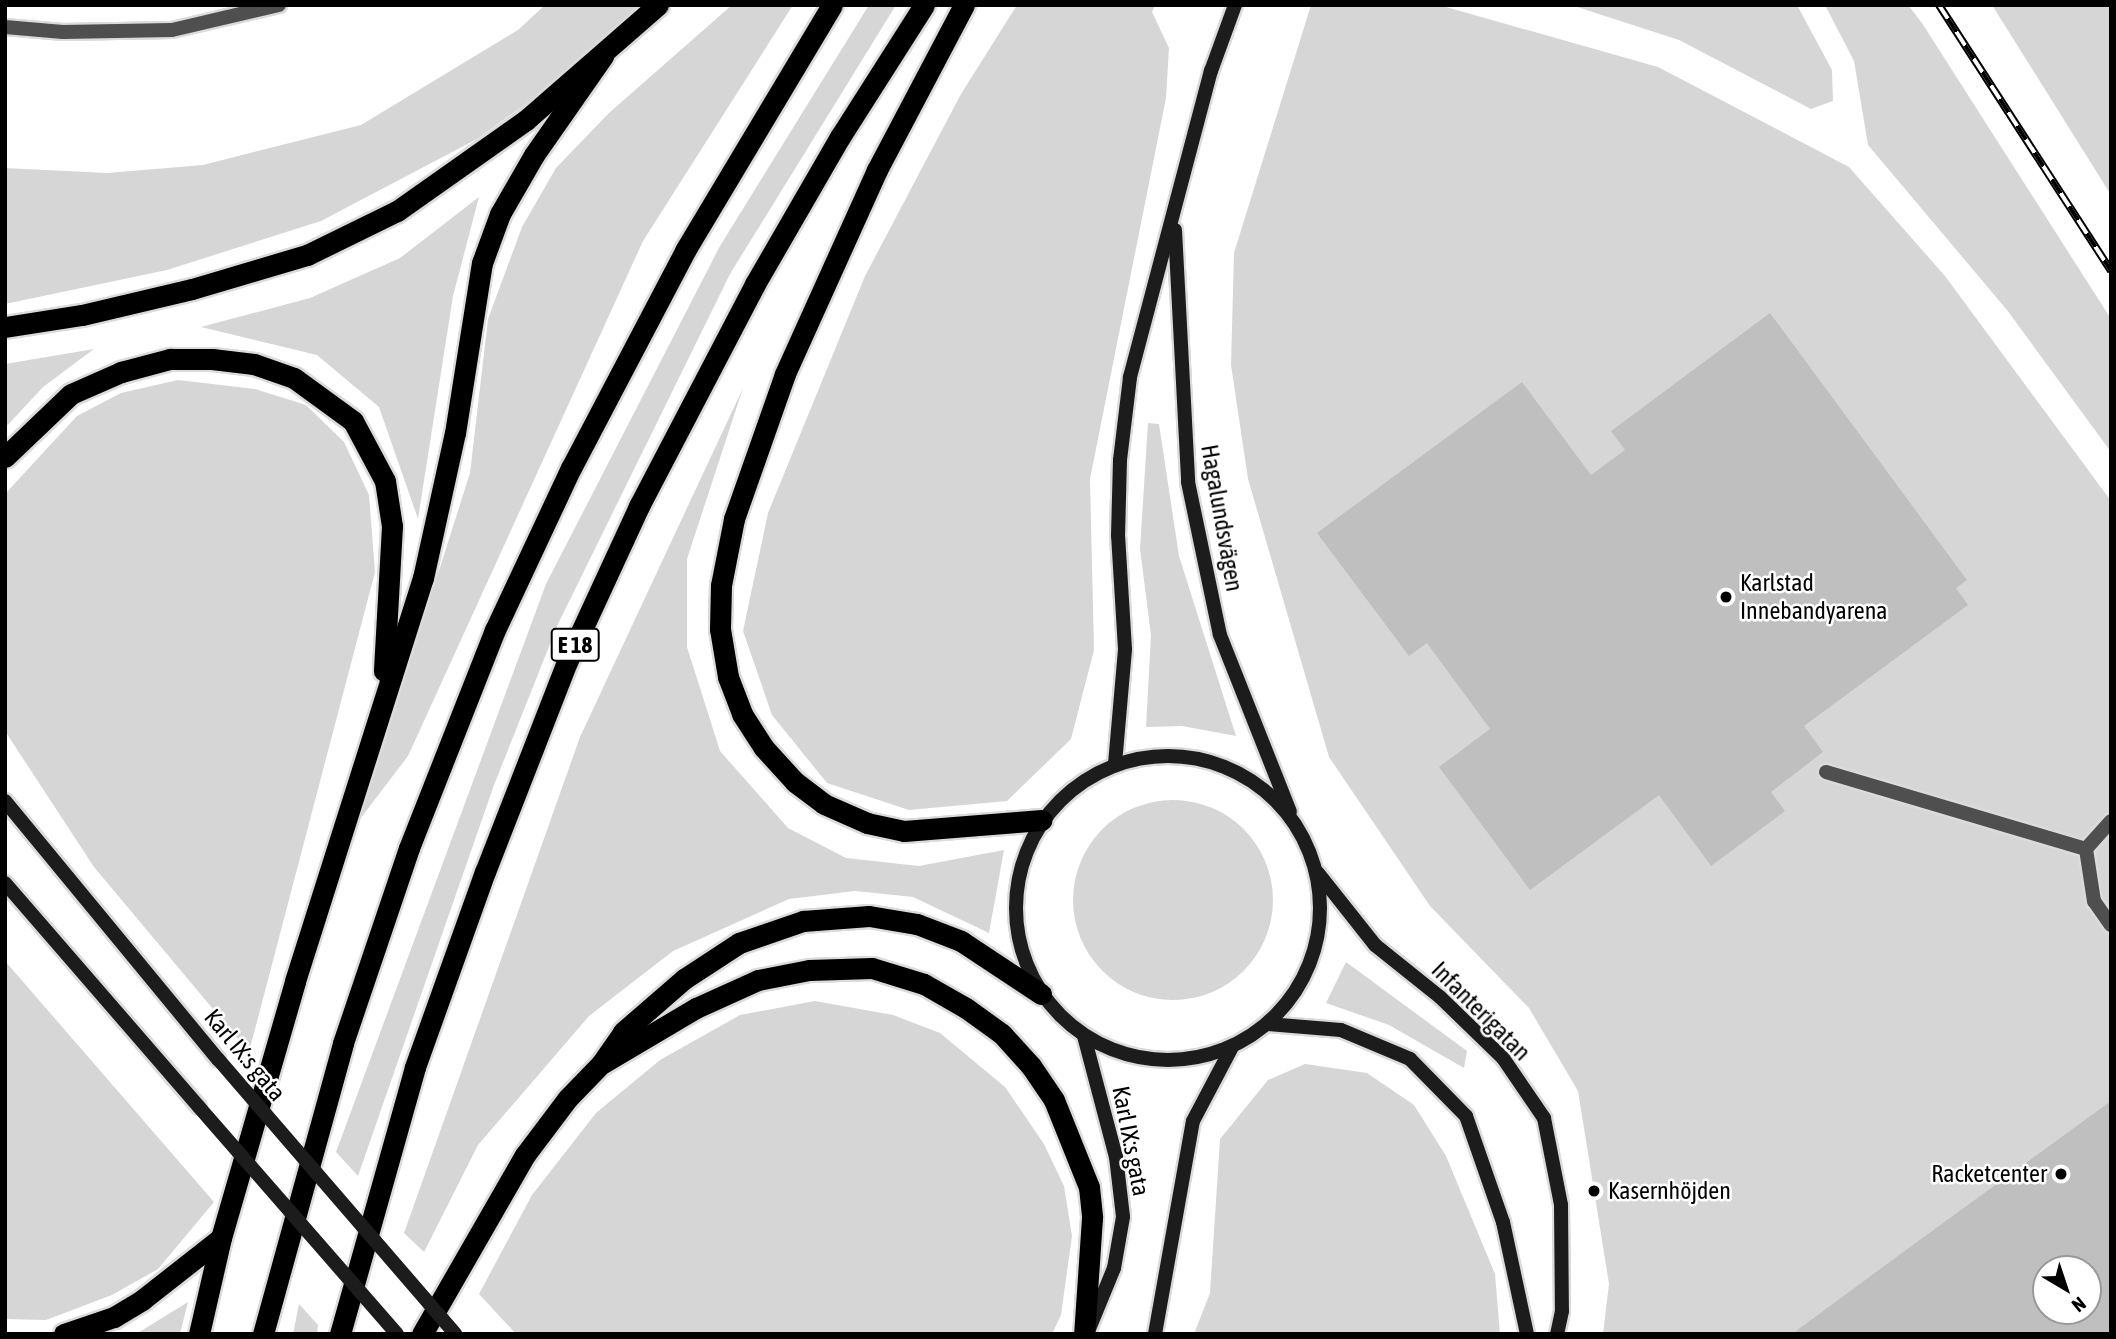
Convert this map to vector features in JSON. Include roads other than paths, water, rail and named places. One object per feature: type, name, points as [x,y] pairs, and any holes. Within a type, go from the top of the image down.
[{"type":"highway","points":[[5,327],[180,292],[307,255],[397,211],[464,167],[604,56],[658,5]]},
{"type":"highway","points":[[263,1334],[343,1043],[409,848],[495,630],[571,468],[686,249],[832,5]]},
{"type":"highway","name":"E 18","points":[[340,1334],[415,1067],[485,872],[567,662],[639,506],[755,284],[840,137],[924,5]]},
{"type":"highway","points":[[964,5],[877,170],[785,374],[734,519],[721,585],[720,629],[729,677],[742,714],[795,782],[824,804],[867,823],[904,831],[1042,820]]},
{"type":"highway","points":[[199,1334],[221,1238],[440,509],[482,263],[500,214],[534,155],[604,56]]},
{"type":"highway","points":[[5,457],[71,394],[121,372],[170,359],[254,364],[294,378],[326,397],[353,421],[385,481],[392,559],[382,700]]},
{"type":"highway","points":[[422,1334],[525,1155],[568,1098],[601,1064],[623,1032],[684,979],[739,943],[803,921],[869,916],[917,923],[961,941],[1041,994]]},
{"type":"highway","points":[[601,1064],[696,1009],[758,980],[809,970],[872,968],[935,990],[1002,1034],[1054,1100],[1089,1187],[1092,1218],[1086,1334]]},
{"type":"highway","points":[[64,1334],[114,1317],[142,1300],[221,1238]]},
{"type":"street","name":"Hagalundsvägen","points":[[1115,764],[1125,649],[1118,536],[1120,460],[1130,377],[1211,71],[1236,5]]},
{"type":"street","name":"Hagalundsvägen","points":[[1174,214],[1188,482],[1220,635],[1291,816],[1318,873]]},
{"type":"street","points":[[1291,816],[1256,782],[1212,761],[1164,755],[1115,764],[1075,787],[1042,820],[1022,861],[1015,907],[1021,952],[1041,994],[1084,1036],[1131,1056],[1182,1060],[1232,1047],[1268,1024],[1295,993],[1314,956],[1321,915],[1318,873]]},
{"type":"street","name":"Karl IX:s gata","points":[[5,802],[218,1059],[455,1334]]},
{"type":"street","name":"Infanterigatan","points":[[1318,873],[1375,945],[1440,997],[1503,1058],[1545,1118],[1561,1205],[1562,1311],[1557,1334]]},
{"type":"street","points":[[5,883],[397,1334]]},
{"type":"street","points":[[1268,1024],[1341,1030],[1410,1059],[1465,1116],[1503,1222],[1527,1334]]},
{"type":"street","name":"Karl IX:s gata","points":[[1084,1036],[1116,1157],[1123,1217],[1114,1268],[1086,1334]]},
{"type":"street","name":"Karl IX:s gata","points":[[1155,1334],[1193,1121],[1232,1047]]},
{"type":"lane","points":[[5,27],[63,32],[172,30],[279,5]]},
{"type":"lane","points":[[1826,772],[2086,849]]},
{"type":"lane","points":[[2086,849],[2111,821]]},
{"type":"lane","points":[[2086,849],[2094,901],[2111,925]]},
{"type":"railway","points":[[1939,5],[2111,271]]},
{"type":"place","name":"Karlstad Innebandyarena","points":[[1726,597]]},
{"type":"place","name":"Racketcenter","points":[[2061,1174]]},
{"type":"place","name":"Kasernhöjden","points":[[1594,1191]]}]
